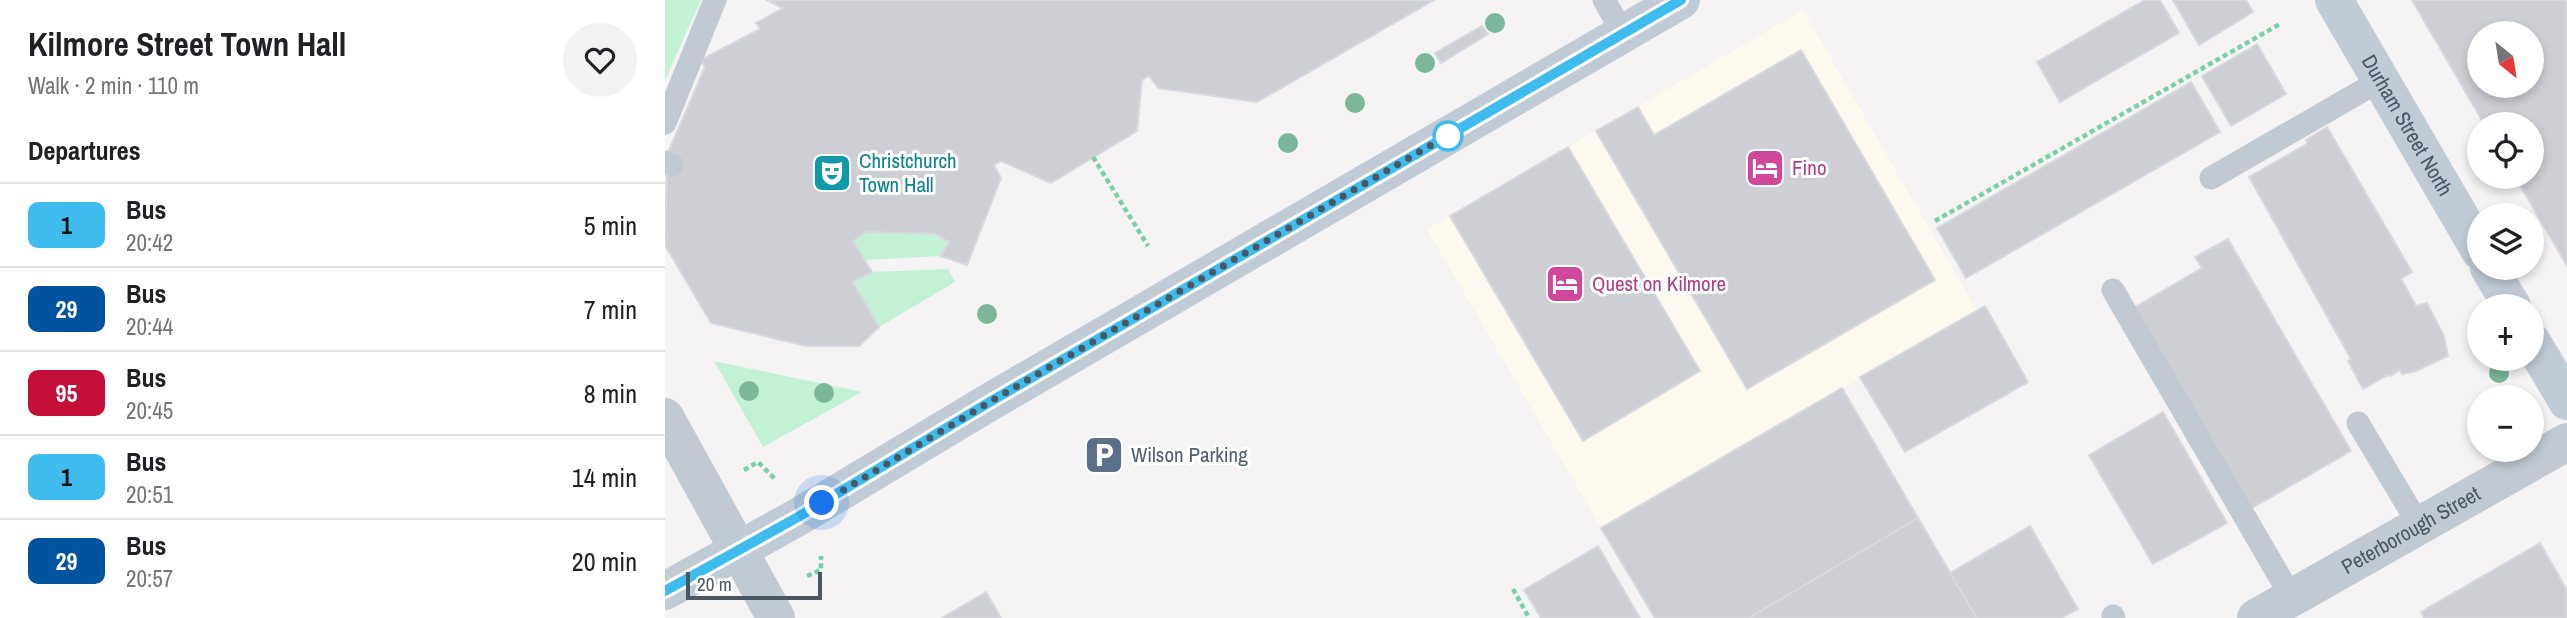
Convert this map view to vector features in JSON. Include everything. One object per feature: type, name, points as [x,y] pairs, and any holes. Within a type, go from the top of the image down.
[{"type":"main road","points":[[665,591],[798,517],[1000,396],[1681,0]]},
{"type":"main road","name":"Durham Street North","points":[[2335,0],[2467,229]]},
{"type":"main road","points":[[2544,362],[2567,401]]},
{"type":"street","points":[[665,417],[776,618]]},
{"type":"street","name":"Peterborough Street","points":[[2256,618],[2567,442]]},
{"type":"lane","points":[[665,124],[715,0]]},
{"type":"lane","points":[[1604,0],[1623,33]]},
{"type":"lane","points":[[2211,178],[2381,80]]},
{"type":"lane","points":[[2113,290],[2292,597]]},
{"type":"lane","points":[[2358,423],[2419,525]]},
{"type":"path","points":[[1935,221],[2280,24]]},
{"type":"path","points":[[1093,157],[1148,246]]},
{"type":"path","points":[[744,470],[758,463],[775,479]]},
{"type":"path","points":[[807,576],[821,570],[821,556]]},
{"type":"path","points":[[1513,589],[1529,618]]},
{"type":"shaded area","points":[[1803,10],[1977,311],[1601,528],[1427,229]]},
{"type":"green space","points":[[665,0],[701,0],[665,80]]},
{"type":"green space","points":[[867,232],[935,234],[949,242],[940,256],[864,260],[853,241]]},
{"type":"green space","points":[[948,269],[955,282],[879,327],[853,282],[872,272]]},
{"type":"green space","points":[[714,361],[862,392],[763,447]]},
{"type":"building","name":"Christchurch Town Hall","points":[[766,0],[1434,0],[1257,102],[1158,88],[1149,76],[1142,80],[1137,131],[1051,183],[1001,161],[994,165],[1001,178],[967,265],[940,256],[949,242],[935,234],[867,232],[853,241],[872,272],[853,282],[879,327],[859,346],[806,346],[711,323],[665,245],[667,155],[705,67],[701,60],[760,29],[756,23],[783,8]]},
{"type":"building","points":[[2145,0],[2160,0],[2179,33],[2060,102],[2037,62]]},
{"type":"building","points":[[2173,0],[2246,0],[2253,12],[2199,45]]},
{"type":"building","points":[[2412,0],[2567,0],[2567,266],[2544,227],[2544,203],[2530,203],[2522,189],[2544,189],[2544,112],[2477,112],[2469,98],[2545,98],[2545,21],[2467,21],[2467,95]]},
{"type":"building","points":[[1482,26],[1488,34],[1441,63],[1435,53]]},
{"type":"building","points":[[2257,44],[2286,94],[2231,126],[2202,76]]},
{"type":"building","points":[[1801,50],[1935,280],[1747,389],[1596,131],[1638,107],[1654,135]]},
{"type":"building","points":[[2191,82],[2220,132],[1966,278],[1937,228]]},
{"type":"building","points":[[2327,127],[2412,272],[2401,279],[2416,306],[2427,303],[2444,336],[2448,356],[2416,371],[2402,374],[2400,370],[2363,389],[2348,361],[2351,359],[2249,177],[2307,144],[2306,140]]},
{"type":"building","points":[[1568,147],[1700,371],[1583,441],[1450,216]]},
{"type":"building","points":[[2228,239],[2351,451],[2252,508],[2135,307],[2202,268],[2195,257]]},
{"type":"building","points":[[1985,306],[2028,382],[1905,452],[1860,377]]},
{"type":"building","points":[[1842,388],[1918,518],[1749,618],[1655,618],[1601,528]]},
{"type":"building","points":[[2163,412],[2227,523],[2153,564],[2089,455]]},
{"type":"building","points":[[1918,518],[1977,618],[1749,618]]},
{"type":"building","points":[[2030,526],[2078,609],[2061,618],[1977,618],[1950,573]]},
{"type":"building","points":[[2540,543],[2567,590],[2567,618],[2424,618],[2421,612]]},
{"type":"building","points":[[1598,546],[1640,618],[1541,618],[1524,590]]},
{"type":"building","points":[[986,592],[1001,618],[942,618]]},
{"type":"bus line","name":"1","points":[[665,591],[798,517],[988,403],[1681,0]]},
{"type":"place","name":"Fino","points":[[1765,168]]},
{"type":"place","name":"Christchurch Town Hall","points":[[832,173]]},
{"type":"place","name":"Quest on Kilmore","points":[[1565,284]]},
{"type":"place","name":"Wilson Parking","points":[[1104,455]]},
{"type":"route","points":[[822,503],[988,403],[1450,134],[1448,136]]}]
